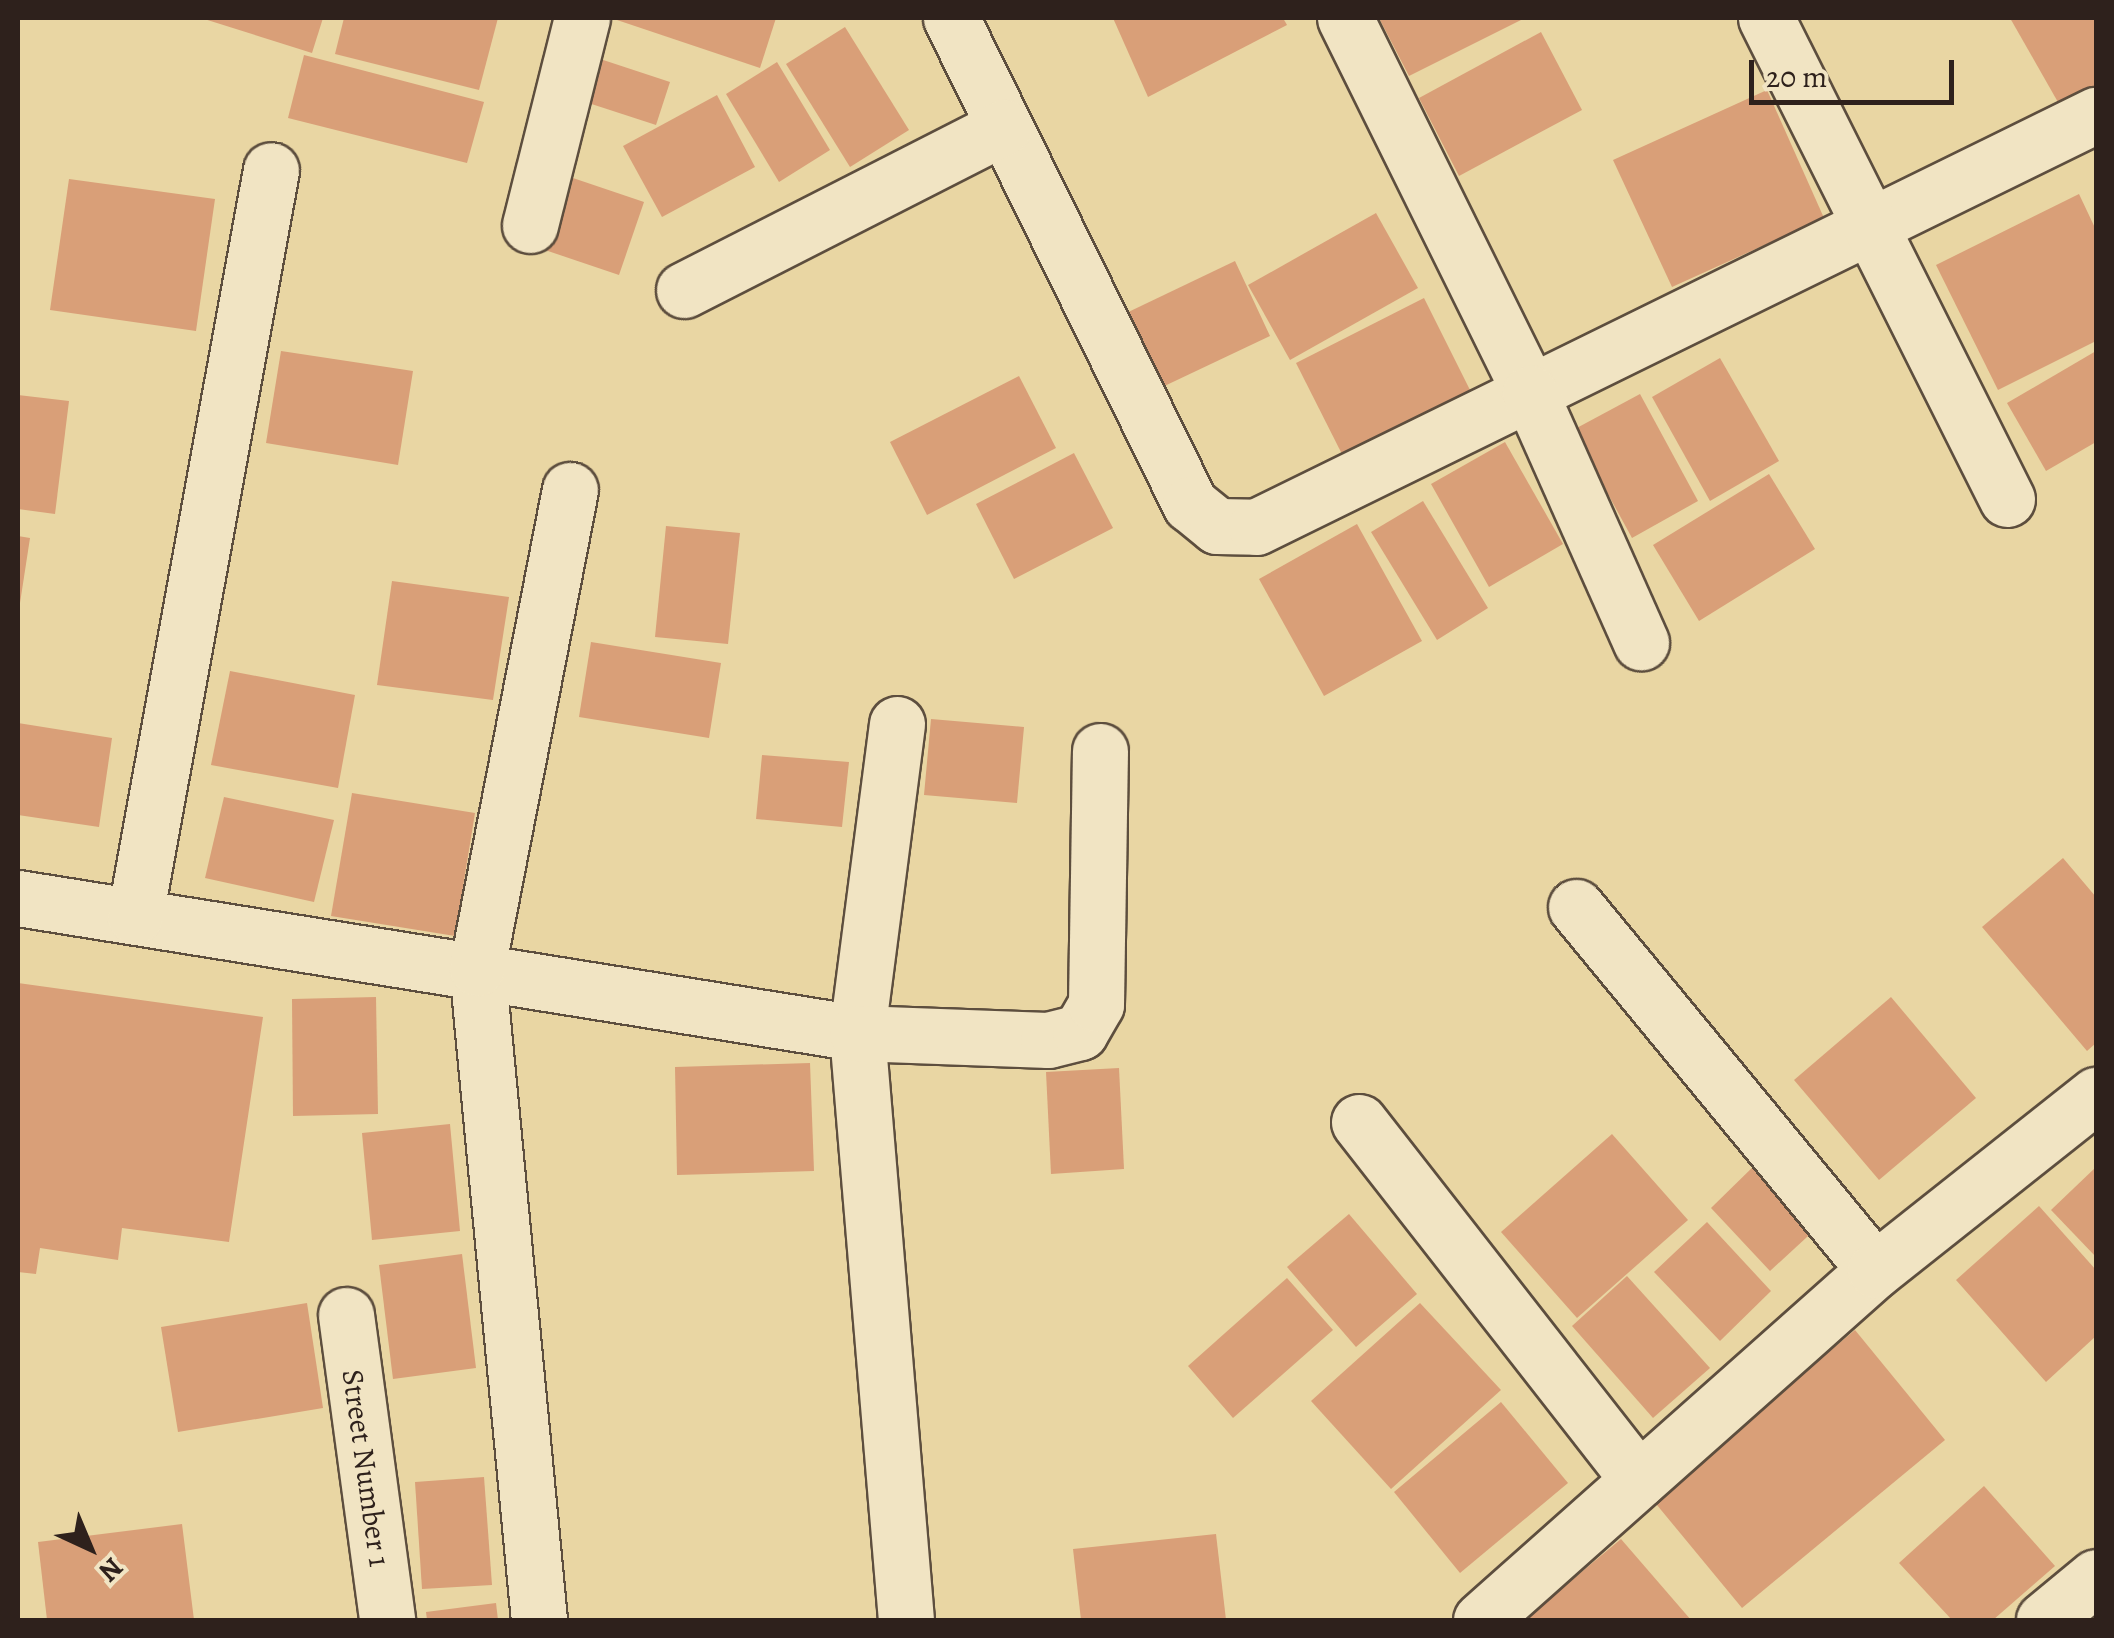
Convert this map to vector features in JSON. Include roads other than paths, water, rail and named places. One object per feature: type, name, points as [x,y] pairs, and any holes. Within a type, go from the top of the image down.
[{"type":"street","points":[[530,225],[582,18]]},
{"type":"street","points":[[952,18],[1190,504],[1217,526],[1256,527],[2096,115]]},
{"type":"street","points":[[1345,18],[1530,393],[1640,642]]},
{"type":"street","points":[[1766,18],[2007,499]]},
{"type":"street","points":[[684,290],[1004,127]]},
{"type":"street","points":[[135,916],[271,170]]},
{"type":"street","points":[[539,1620],[477,968],[570,490]]},
{"type":"street","points":[[897,724],[857,1033],[906,1620]]},
{"type":"street","points":[[18,898],[477,968],[857,1033],[1048,1040],[1080,1032],[1096,1004],[1100,751]]},
{"type":"street","points":[[1576,907],[1875,1270]]},
{"type":"street","points":[[1481,1620],[1875,1270],[2096,1095]]},
{"type":"street","points":[[1359,1122],[1639,1480]]},
{"type":"street","name":"Street Number 1","points":[[346,1315],[386,1620]]},
{"type":"street","points":[[2044,1620],[2096,1577]]}]
